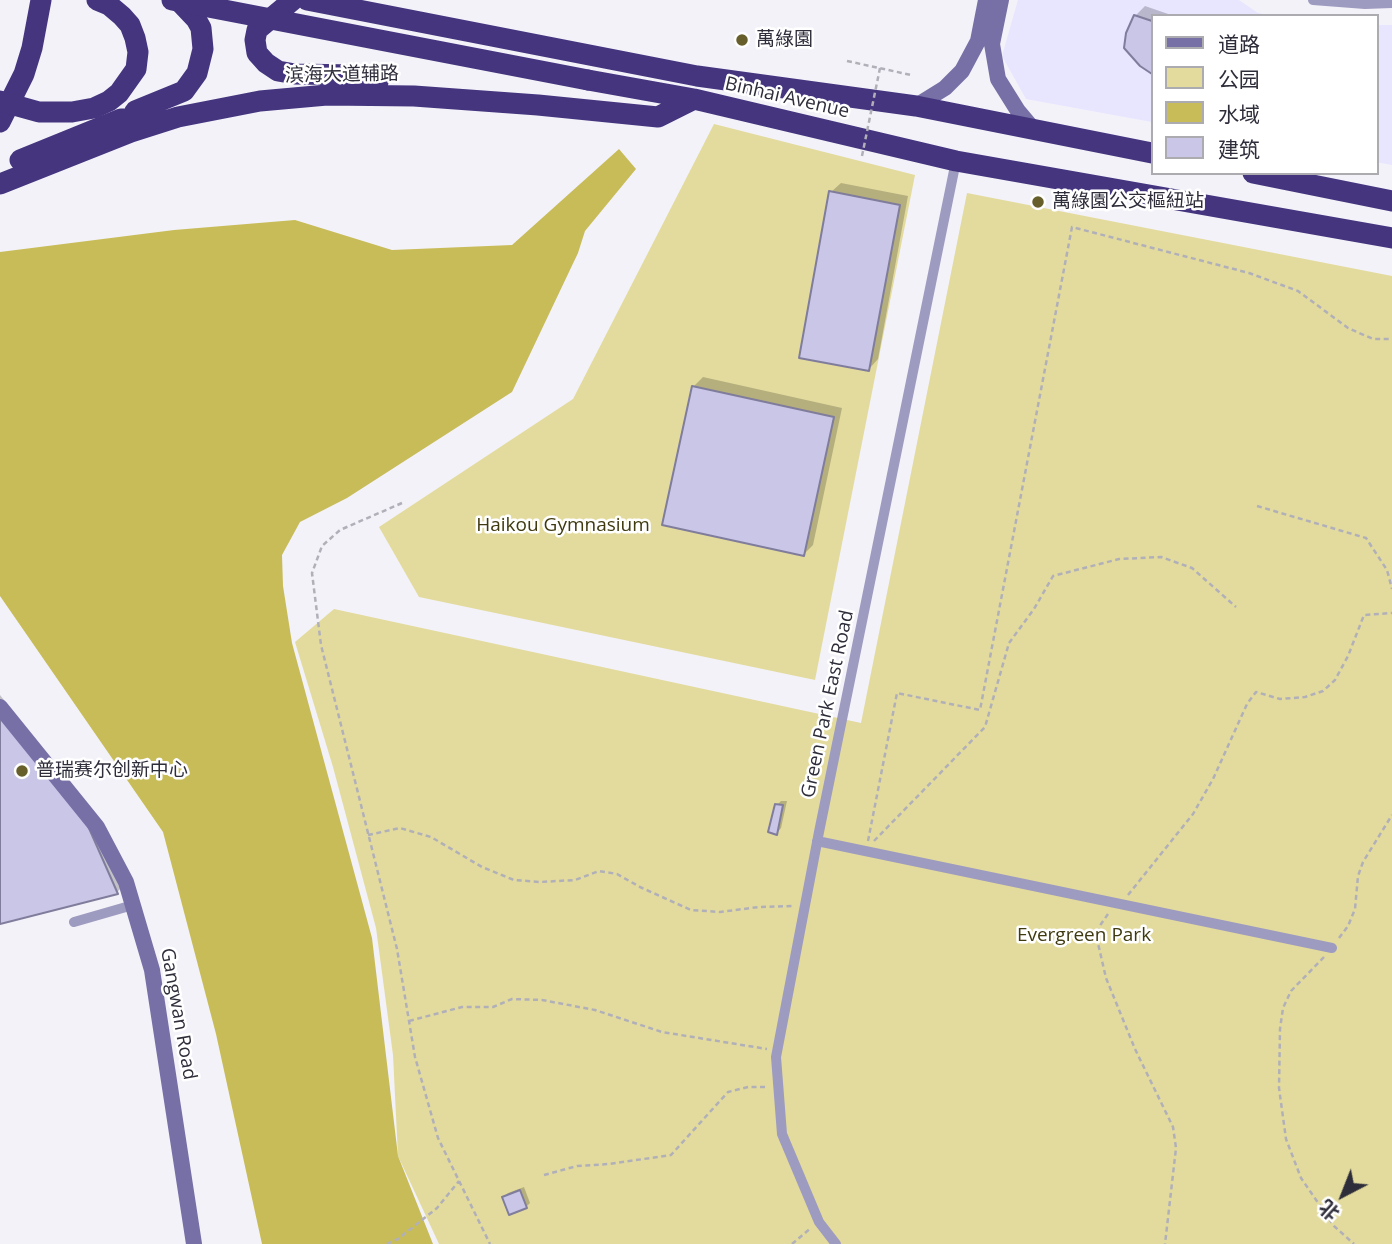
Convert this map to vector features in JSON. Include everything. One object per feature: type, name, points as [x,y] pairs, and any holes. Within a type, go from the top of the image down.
[{"type":"highway","points":[[0,122],[24,75],[41,0]]},
{"type":"highway","points":[[0,101],[39,112],[72,113],[94,108],[119,93],[136,69],[138,52],[135,38],[130,25],[122,16],[109,5],[97,0]]},
{"type":"highway","name":"Binhai Avenue","points":[[173,0],[694,99],[956,161],[1392,238]]},
{"type":"highway","points":[[0,169],[184,91],[197,73],[203,49],[201,28],[178,0]]},
{"type":"highway","points":[[293,0],[257,30],[257,53],[278,71],[295,74],[356,75],[379,82]]},
{"type":"highway","name":"Binhai Avenue","points":[[307,0],[365,4],[697,76],[916,106],[1150,153]]},
{"type":"highway","points":[[121,119],[134,119],[189,103],[273,87],[315,83],[379,82],[570,95],[650,105],[694,99]]},
{"type":"highway","name":"滨海大道辅路","points":[[0,184],[154,124],[260,101],[327,95],[414,96],[658,117],[694,99]]},
{"type":"highway","points":[[1263,175],[1392,201]]},
{"type":"street","points":[[916,106],[945,88],[962,71],[978,41],[986,0]]},
{"type":"street","points":[[1001,0],[992,44],[998,79],[1018,111],[1034,130]]},
{"type":"street","points":[[1313,0],[1392,3]]},
{"type":"street","name":"Green Park East Road","points":[[836,1244],[820,1222],[782,1134],[777,1051],[817,841],[956,161]]},
{"type":"street","name":"Gangwan Road","points":[[0,707],[97,827],[126,882],[152,970],[194,1244]]},
{"type":"street","points":[[817,841],[1332,948]]},
{"type":"street","points":[[74,922],[133,905]]},
{"type":"path","points":[[847,61],[911,75]]},
{"type":"path","points":[[862,156],[880,68]]},
{"type":"path","points":[[1236,607],[1192,569],[1161,557],[1119,559],[1053,576],[1034,609],[1009,643],[985,727],[867,848],[897,693],[979,710],[1072,227],[1249,273],[1298,291],[1348,328],[1373,338],[1392,339]]},
{"type":"path","points":[[402,503],[340,530],[322,546],[312,573],[321,645],[397,949],[415,1057],[438,1138],[490,1244]]},
{"type":"path","points":[[1257,506],[1366,538],[1387,570],[1392,589]]},
{"type":"path","points":[[1165,1244],[1176,1148],[1173,1127],[1135,1049],[1105,978],[1097,946],[1101,924],[1194,814],[1247,705],[1256,692],[1280,699],[1305,697],[1323,691],[1335,680],[1364,615],[1392,613]]},
{"type":"path","points":[[1354,1244],[1334,1226],[1301,1178],[1286,1139],[1279,1088],[1280,1029],[1283,1008],[1291,991],[1332,948],[1348,926],[1355,909],[1358,876],[1363,862],[1392,815]]},
{"type":"path","points":[[368,835],[401,828],[431,837],[482,867],[514,880],[575,880],[599,871],[618,874],[657,896],[691,910],[720,912],[759,907],[805,906]]},
{"type":"path","points":[[409,1021],[463,1007],[493,1007],[512,999],[542,1000],[595,1010],[662,1032],[777,1051]]},
{"type":"path","points":[[544,1175],[577,1166],[671,1155],[728,1092],[748,1087],[778,1087]]},
{"type":"path","points":[[387,1244],[398,1239],[437,1208],[459,1181]]},
{"type":"path","points":[[792,1244],[820,1222]]},
{"type":"shaded area","points":[[1018,0],[1239,0],[1263,14],[1150,14],[1150,122],[1026,99],[1002,56]]},
{"type":"shaded area","points":[[1378,25],[1392,25],[1392,165],[1378,162]]},
{"type":"green space","name":"Haikou Gymnasium","points":[[714,124],[915,175],[815,680],[419,597],[379,527],[573,399]],"holes":[[[829,192],[899,205],[869,370],[799,357]],[[692,386],[834,417],[804,556],[662,525]]]},
{"type":"green space","name":"Evergreen Park","points":[[967,193],[1392,276],[1392,1244],[439,1244],[398,1156],[393,1055],[376,928],[333,767],[295,642],[334,609],[861,723]]},
{"type":"water","points":[[619,149],[636,169],[585,231],[578,253],[512,392],[347,498],[300,522],[282,555],[283,586],[292,643],[372,938],[398,1156],[433,1244],[262,1244],[216,1034],[163,832],[0,596],[0,252],[174,230],[295,220],[392,250],[512,245]]},
{"type":"building","points":[[1134,15],[1150,20],[1150,73],[1124,48],[1126,33]]},
{"type":"building","points":[[829,191],[900,205],[869,371],[799,358]]},
{"type":"building","points":[[692,386],[834,417],[804,556],[662,525]]},
{"type":"building","name":"普瑞赛尔创新中心","points":[[0,716],[88,826],[118,894],[0,924]]},
{"type":"building","points":[[775,804],[783,805],[777,835],[768,832]]},
{"type":"building","points":[[520,1190],[527,1208],[509,1215],[502,1197]]},
{"type":"place","name":"萬綠園","points":[[742,40]]},
{"type":"place","name":"萬綠園公交樞紐站","points":[[1038,202]]},
{"type":"place","name":"普瑞赛尔创新中心","points":[[22,771]]}]
